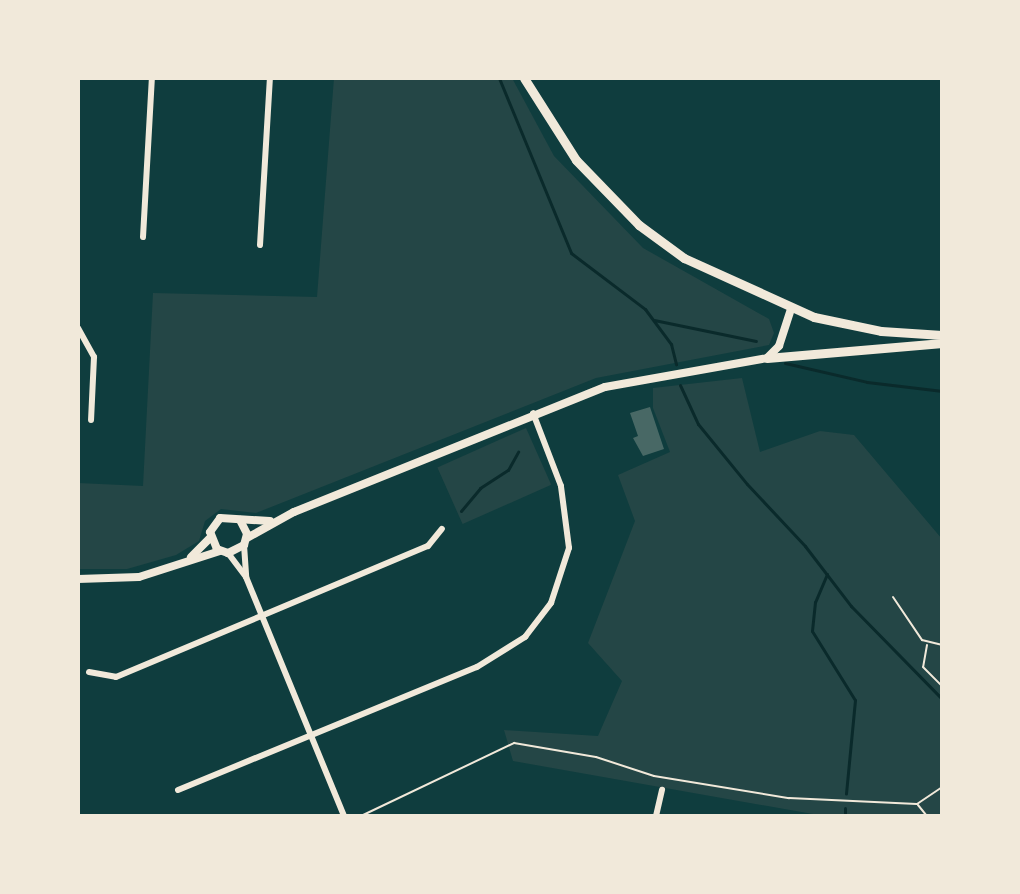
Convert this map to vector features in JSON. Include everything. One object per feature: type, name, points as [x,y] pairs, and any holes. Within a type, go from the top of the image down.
[{"type":"main road","points":[[524,78],[576,160],[639,225],[695,264],[791,310],[881,331],[942,335]]},
{"type":"main road","points":[[767,358],[782,340],[791,310]]},
{"type":"main road","points":[[78,579],[127,580],[190,559],[224,552],[245,542],[272,521],[533,413],[605,387],[767,358],[942,343]]},
{"type":"main road","points":[[190,559],[210,538],[220,518],[272,521]]},
{"type":"main road","points":[[240,520],[245,542]]},
{"type":"main road","points":[[210,538],[224,552]]},
{"type":"street","points":[[143,237],[152,78]]},
{"type":"street","points":[[260,245],[270,78]]},
{"type":"street","points":[[78,328],[94,357],[91,420]]},
{"type":"street","points":[[178,790],[313,737],[500,655],[525,637],[551,603],[564,570],[569,530],[561,486],[533,413]]},
{"type":"street","points":[[89,672],[116,677],[428,546],[442,529]]},
{"type":"street","points":[[245,542],[246,577]]},
{"type":"street","points":[[224,552],[246,577],[344,816]]},
{"type":"street","points":[[656,816],[662,790]]},
{"type":"path","points":[[893,597],[927,644],[923,667],[942,686]]},
{"type":"path","points":[[927,644],[942,645]]},
{"type":"path","points":[[361,816],[514,743],[596,757],[654,776],[789,798],[917,804],[942,787]]},
{"type":"path","points":[[917,804],[927,816]]},
{"type":"shaded area","points":[[334,78],[512,78],[554,156],[643,248],[769,319],[774,333],[769,345],[596,378],[256,513],[221,509],[205,521],[199,541],[176,555],[127,569],[78,569],[78,483],[143,486],[153,293],[317,297]]},
{"type":"shaded area","points":[[742,378],[760,452],[820,431],[854,435],[942,539],[942,816],[824,816],[513,761],[504,730],[598,736],[622,681],[588,643],[635,521],[618,475],[670,452],[653,408],[653,388]]},
{"type":"shaded area","points":[[526,428],[551,485],[463,524],[437,467]]},
{"type":"building","points":[[650,407],[664,449],[643,456],[633,438],[638,436],[630,413]]},
{"type":"waterway","points":[[499,78],[571,253],[645,309],[671,344],[676,364]]},
{"type":"waterway","points":[[654,320],[756,341]]},
{"type":"waterway","points":[[785,363],[867,382],[942,391]]},
{"type":"waterway","points":[[680,385],[698,424],[747,484],[805,546],[851,606],[942,699]]},
{"type":"waterway","points":[[461,511],[480,488],[508,470],[518,452]]},
{"type":"waterway","points":[[827,574],[815,602],[812,631],[855,700],[846,794]]},
{"type":"waterway","points":[[845,808],[845,816]]}]
